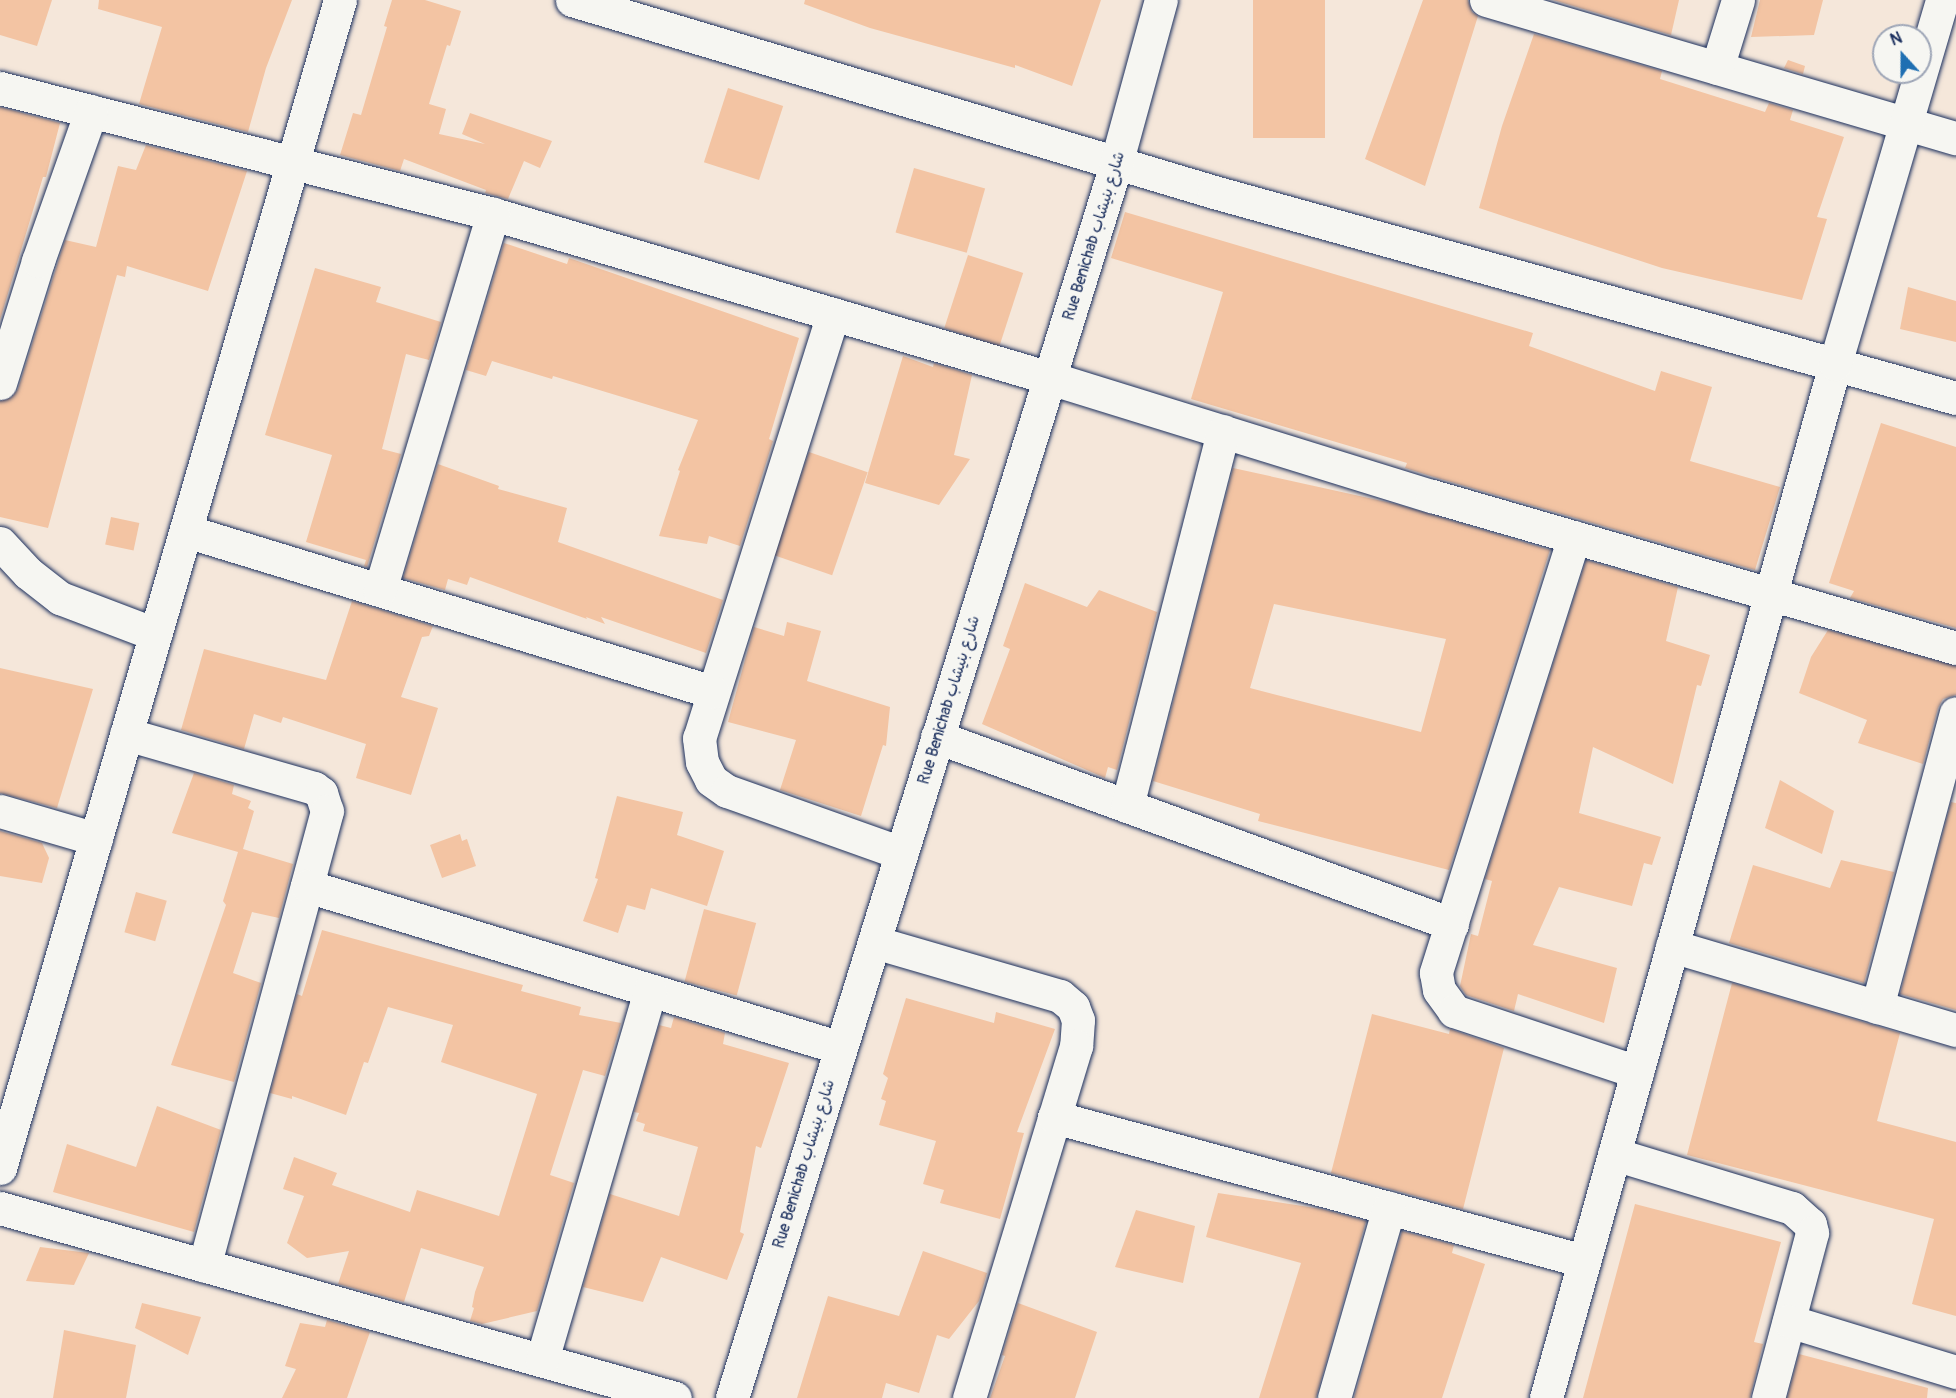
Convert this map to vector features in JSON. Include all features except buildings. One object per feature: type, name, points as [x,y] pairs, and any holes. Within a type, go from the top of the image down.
[{"type":"street","points":[[0,1168],[340,0]]},
{"type":"street","points":[[572,0],[1116,164],[1956,398]]},
{"type":"street","name":"Rue Benichab شارع بنيشاب","points":[[732,1398],[1116,164],[1161,0]]},
{"type":"street","points":[[1717,68],[1738,0]]},
{"type":"street","points":[[1546,1398],[1835,364],[1942,0]]},
{"type":"street","points":[[1495,1],[1956,138]]},
{"type":"street","points":[[0,88],[493,214],[1050,378],[1574,537],[1956,648]]},
{"type":"street","points":[[0,383],[38,261],[91,111]]},
{"type":"street","points":[[380,590],[493,214]]},
{"type":"street","points":[[833,314],[699,738],[702,762],[711,780],[727,791],[901,852]]},
{"type":"street","points":[[1127,806],[1223,431]]},
{"type":"street","points":[[186,531],[713,692]]},
{"type":"street","points":[[1574,537],[1436,973],[1439,990],[1454,1011],[1637,1072]]},
{"type":"street","points":[[0,543],[28,573],[60,598],[155,634]]},
{"type":"street","points":[[1877,1007],[1956,713]]},
{"type":"street","points":[[126,734],[314,788],[321,793],[327,811],[204,1266]]},
{"type":"street","points":[[937,737],[1452,924]]},
{"type":"street","points":[[0,811],[96,839]]},
{"type":"street","points":[[307,886],[841,1048]]},
{"type":"street","points":[[874,942],[1060,996],[1073,1007],[1078,1020],[1076,1046],[969,1398]]},
{"type":"street","points":[[1672,946],[1956,1030]]},
{"type":"street","points":[[542,1360],[650,990]]},
{"type":"street","points":[[1054,1117],[1584,1261]]},
{"type":"street","points":[[1614,1154],[1792,1208],[1803,1216],[1812,1233],[1768,1398]]},
{"type":"street","points":[[0,1208],[675,1398]]},
{"type":"street","points":[[1334,1398],[1389,1208]]},
{"type":"street","points":[[1789,1320],[1956,1372]]}]
